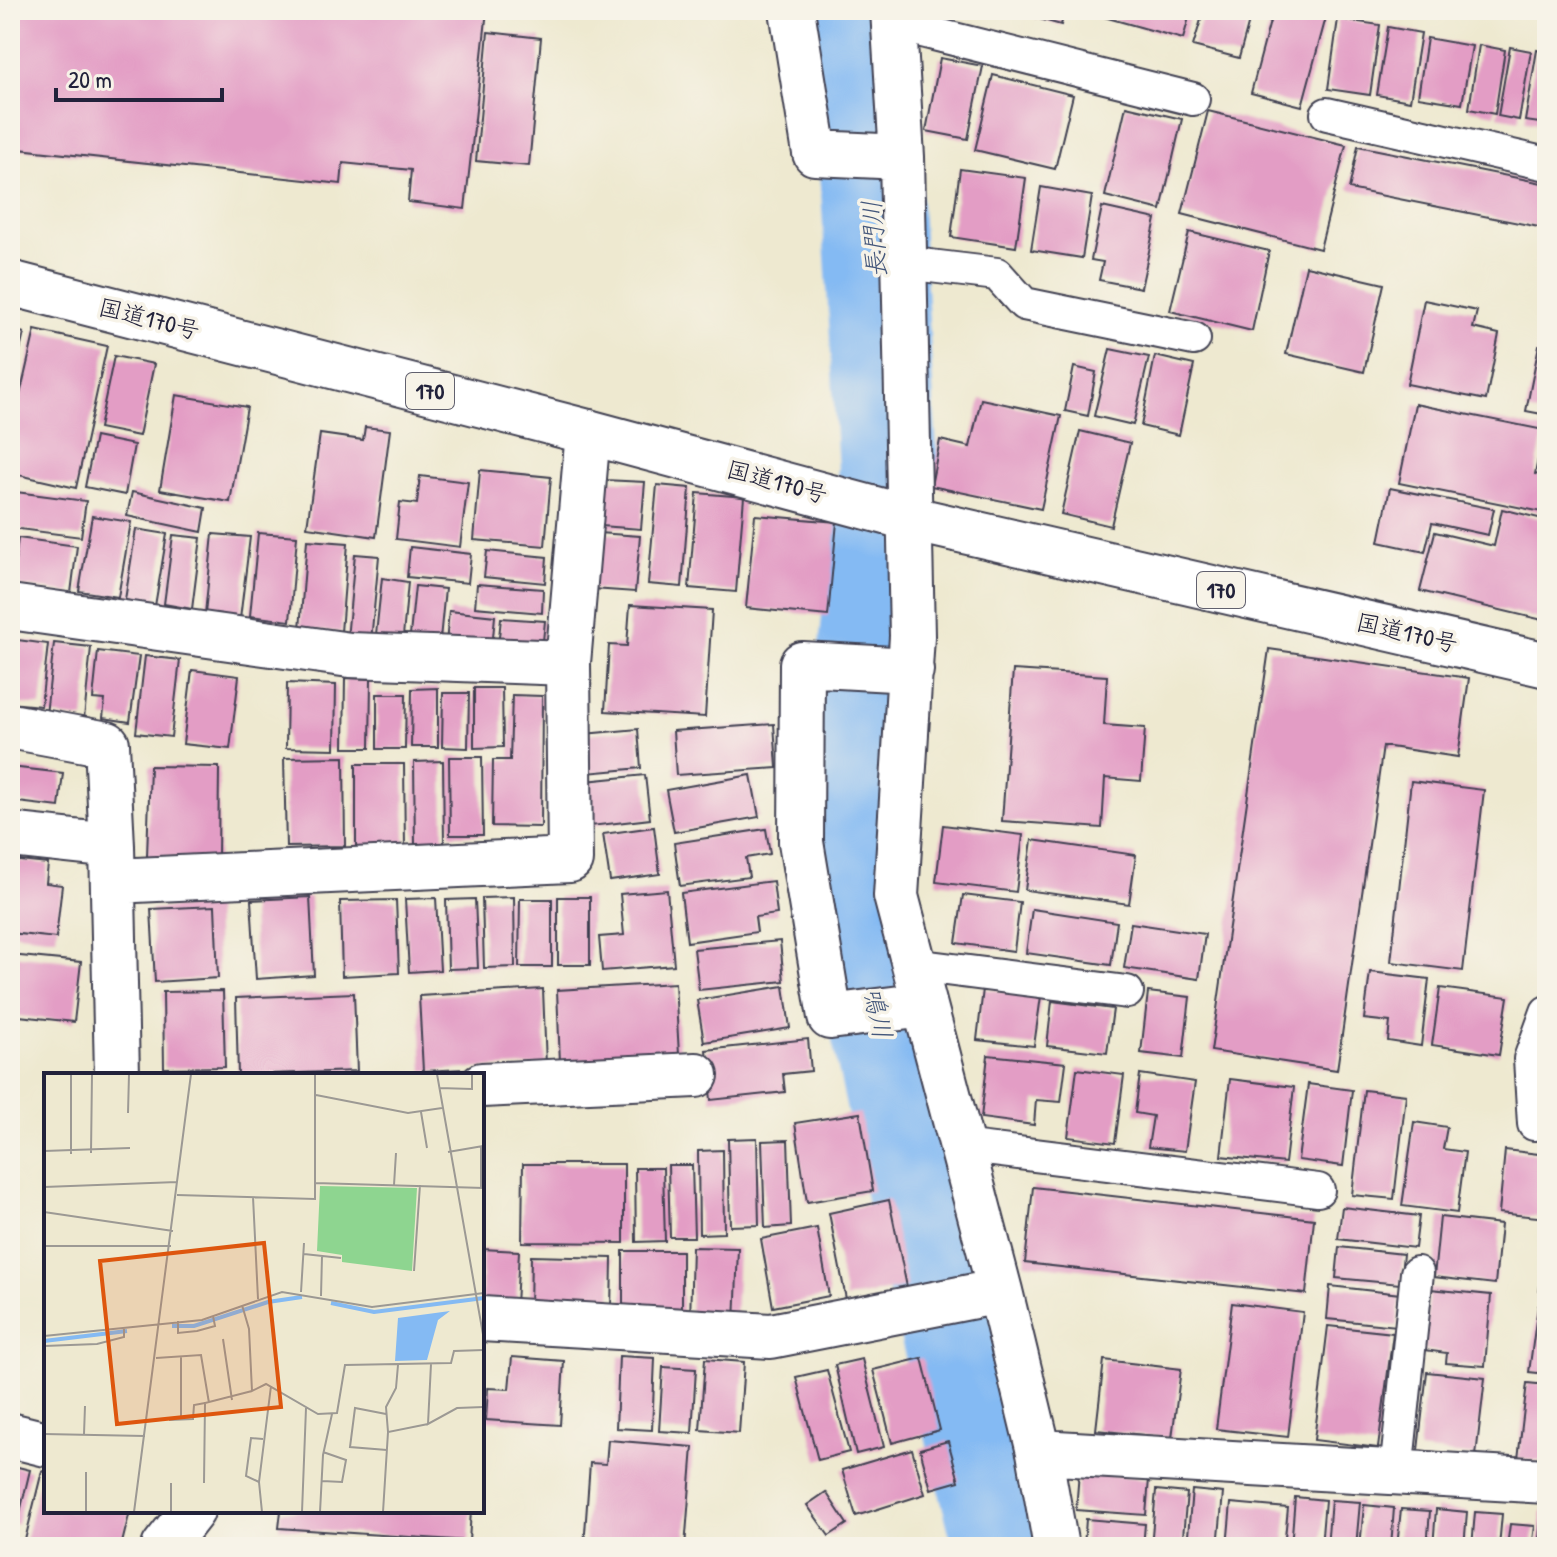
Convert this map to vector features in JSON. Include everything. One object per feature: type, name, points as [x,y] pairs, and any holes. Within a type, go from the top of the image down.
[{"type":"main road","points":[[792,10],[815,153],[900,157]]},
{"type":"main road","points":[[894,17],[905,263],[904,516],[911,670],[896,896],[1000,1291],[1039,1452],[1056,1547]]},
{"type":"main road","name":"国道170号","points":[[10,283],[904,516],[1547,665]]},
{"type":"main road","points":[[10,835],[113,864],[570,860],[568,663],[588,432]]},
{"type":"main road","points":[[10,607],[350,655],[568,663]]},
{"type":"main road","points":[[911,670],[802,664],[801,842],[830,1017],[919,985]]},
{"type":"main road","points":[[10,726],[107,744],[117,1073]]},
{"type":"main road","points":[[484,1085],[696,1075]]},
{"type":"main road","points":[[484,1319],[771,1336],[1000,1291]]},
{"type":"main road","points":[[10,1435],[44,1444]]},
{"type":"main road","points":[[1039,1452],[1547,1481]]},
{"type":"main road","points":[[164,1547],[190,1513]]},
{"type":"lane","points":[[894,17],[1193,99]]},
{"type":"lane","points":[[1327,114],[1547,164]]},
{"type":"lane","points":[[905,263],[997,274],[1024,304],[1194,339]]},
{"type":"lane","points":[[919,985],[1127,992]]},
{"type":"lane","points":[[1534,1124],[1530,1059],[1547,1012]]},
{"type":"lane","points":[[961,1146],[1318,1190]]},
{"type":"lane","points":[[1396,1473],[1417,1273]]},
{"type":"building","points":[[10,10],[487,10],[465,209],[408,202],[411,170],[343,163],[341,184],[10,148]]},
{"type":"building","points":[[1023,10],[1065,10],[1061,25],[1022,14]]},
{"type":"building","points":[[1079,10],[1191,10],[1183,39]]},
{"type":"building","points":[[1204,10],[1252,10],[1239,58],[1193,46]]},
{"type":"building","points":[[1273,10],[1328,10],[1302,106],[1251,93]]},
{"type":"building","points":[[1338,19],[1380,25],[1370,95],[1328,89]]},
{"type":"building","points":[[1388,27],[1421,33],[1410,101],[1377,95]]},
{"type":"building","points":[[488,32],[541,38],[529,166],[476,161]]},
{"type":"building","points":[[1427,38],[1472,46],[1462,104],[1418,97]]},
{"type":"building","points":[[1479,45],[1505,50],[1495,114],[1469,109]]},
{"type":"building","points":[[1510,47],[1531,51],[1519,120],[1498,116]]},
{"type":"building","points":[[1537,50],[1547,52],[1547,124],[1525,121]]},
{"type":"building","points":[[940,58],[983,66],[968,139],[926,131]]},
{"type":"building","points":[[993,75],[1073,95],[1055,169],[975,150]]},
{"type":"building","points":[[1126,106],[1182,119],[1161,210],[1105,196]]},
{"type":"building","points":[[1208,111],[1346,145],[1320,249],[1182,214]]},
{"type":"building","points":[[1358,146],[1547,184],[1539,227],[1349,189]]},
{"type":"building","points":[[960,169],[1026,178],[1016,247],[951,237]]},
{"type":"building","points":[[1041,187],[1092,196],[1082,258],[1031,250]]},
{"type":"building","points":[[1102,207],[1156,219],[1141,288],[1099,280],[1103,262],[1091,260]]},
{"type":"building","points":[[1189,232],[1269,251],[1252,331],[1170,311]]},
{"type":"building","points":[[1306,266],[1384,284],[1364,372],[1286,354]]},
{"type":"building","points":[[1424,300],[1477,311],[1473,328],[1499,334],[1486,400],[1407,384]]},
{"type":"building","points":[[10,329],[24,333],[11,389],[10,389]]},
{"type":"building","points":[[35,330],[107,346],[76,488],[10,473],[10,438]]},
{"type":"building","points":[[1539,345],[1547,346],[1547,415],[1526,411]]},
{"type":"building","points":[[1110,349],[1149,357],[1133,425],[1094,416]]},
{"type":"building","points":[[114,356],[154,364],[139,436],[99,428]]},
{"type":"building","points":[[1155,356],[1194,365],[1179,435],[1141,426]]},
{"type":"building","points":[[1074,367],[1096,372],[1088,416],[1065,411]]},
{"type":"building","points":[[176,395],[247,407],[230,502],[160,490]]},
{"type":"building","points":[[981,399],[1061,416],[1041,509],[931,486],[940,440],[970,447]]},
{"type":"building","points":[[1415,404],[1544,430],[1535,474],[1547,477],[1547,513],[1399,483]]},
{"type":"building","points":[[365,427],[390,430],[376,537],[307,527],[320,434],[363,440]]},
{"type":"building","points":[[1080,431],[1130,443],[1111,526],[1061,514]]},
{"type":"building","points":[[95,437],[134,445],[125,495],[85,487]]},
{"type":"building","points":[[480,470],[551,477],[545,546],[474,540]]},
{"type":"building","points":[[420,476],[468,482],[460,547],[396,539],[400,502],[417,504]]},
{"type":"building","points":[[604,480],[645,482],[641,529],[601,526]]},
{"type":"building","points":[[657,485],[690,488],[682,587],[648,584]]},
{"type":"building","points":[[1390,488],[1494,509],[1488,535],[1432,523],[1425,552],[1379,542]]},
{"type":"building","points":[[16,492],[86,501],[81,537],[11,528]]},
{"type":"building","points":[[132,492],[206,508],[202,532],[127,516]]},
{"type":"building","points":[[697,493],[744,497],[736,592],[689,588]]},
{"type":"building","points":[[1502,509],[1547,520],[1547,621],[1420,591],[1435,532],[1494,546]]},
{"type":"building","points":[[755,515],[837,522],[828,616],[746,608]]},
{"type":"building","points":[[92,516],[131,522],[118,597],[79,591]]},
{"type":"building","points":[[136,529],[167,534],[155,606],[125,600]]},
{"type":"building","points":[[258,533],[297,536],[290,621],[250,616]]},
{"type":"building","points":[[598,533],[640,536],[635,592],[593,589]]},
{"type":"building","points":[[213,534],[250,537],[240,619],[205,614]]},
{"type":"building","points":[[173,535],[201,538],[192,609],[164,604]]},
{"type":"building","points":[[18,538],[77,546],[71,593],[12,585]]},
{"type":"building","points":[[307,540],[348,543],[341,632],[300,629]]},
{"type":"building","points":[[410,547],[471,554],[468,583],[407,577]]},
{"type":"building","points":[[487,551],[547,557],[545,583],[484,577]]},
{"type":"building","points":[[355,554],[379,556],[371,641],[347,639]]},
{"type":"building","points":[[382,578],[408,582],[402,647],[375,644]]},
{"type":"building","points":[[477,584],[543,589],[542,613],[475,607]]},
{"type":"building","points":[[415,586],[445,589],[439,649],[409,645]]},
{"type":"building","points":[[630,605],[712,610],[705,717],[605,711],[609,645],[627,646]]},
{"type":"building","points":[[449,611],[495,616],[492,648],[446,644]]},
{"type":"building","points":[[501,618],[545,621],[542,651],[498,647]]},
{"type":"building","points":[[10,639],[48,644],[41,706],[10,703]]},
{"type":"building","points":[[54,643],[91,647],[84,719],[46,715]]},
{"type":"building","points":[[1269,649],[1469,678],[1458,757],[1383,746],[1337,1070],[1211,1051]]},
{"type":"building","points":[[98,651],[139,656],[130,722],[103,718],[105,700],[93,699]]},
{"type":"building","points":[[145,656],[180,660],[171,737],[136,733]]},
{"type":"building","points":[[192,670],[239,676],[230,749],[183,744]]},
{"type":"building","points":[[1013,670],[1107,676],[1104,725],[1145,728],[1141,781],[1105,778],[1102,828],[1002,821]]},
{"type":"building","points":[[345,678],[371,679],[370,748],[344,748]]},
{"type":"building","points":[[287,683],[336,685],[335,749],[286,748]]},
{"type":"building","points":[[438,688],[438,747],[411,747],[412,689]]},
{"type":"building","points":[[474,688],[502,688],[503,747],[474,748]]},
{"type":"building","points":[[443,693],[469,693],[468,748],[442,747]]},
{"type":"building","points":[[377,694],[406,694],[405,749],[377,749]]},
{"type":"building","points":[[512,695],[542,696],[541,827],[492,826],[493,760],[510,760]]},
{"type":"building","points":[[774,724],[777,768],[676,775],[673,731]]},
{"type":"building","points":[[638,729],[641,768],[587,773],[584,734]]},
{"type":"building","points":[[344,757],[345,846],[286,847],[284,758]]},
{"type":"building","points":[[449,757],[482,757],[483,835],[450,835]]},
{"type":"building","points":[[443,761],[444,844],[415,845],[414,762]]},
{"type":"building","points":[[356,764],[404,764],[405,848],[356,849]]},
{"type":"building","points":[[150,766],[219,767],[218,859],[147,857]]},
{"type":"building","points":[[10,767],[63,773],[59,807],[10,801]]},
{"type":"building","points":[[645,775],[650,819],[591,826],[586,781]]},
{"type":"building","points":[[751,775],[759,817],[674,832],[666,790]]},
{"type":"building","points":[[1411,781],[1484,790],[1463,971],[1391,962]]},
{"type":"building","points":[[943,825],[1023,835],[1016,892],[936,882]]},
{"type":"building","points":[[654,827],[660,874],[610,881],[603,834]]},
{"type":"building","points":[[766,829],[770,854],[746,858],[749,877],[680,886],[674,843]]},
{"type":"building","points":[[1032,840],[1136,855],[1129,904],[1025,890]]},
{"type":"building","points":[[10,860],[48,864],[46,883],[62,885],[56,938],[10,933]]},
{"type":"building","points":[[773,881],[777,914],[755,917],[757,932],[687,942],[681,893]]},
{"type":"building","points":[[667,890],[674,965],[602,971],[599,937],[624,935],[620,894]]},
{"type":"building","points":[[963,895],[1020,902],[1014,951],[956,943]]},
{"type":"building","points":[[310,897],[314,975],[256,979],[251,900]]},
{"type":"building","points":[[514,897],[515,967],[484,968],[482,898]]},
{"type":"building","points":[[558,897],[590,897],[590,965],[558,965]]},
{"type":"building","points":[[436,898],[440,970],[409,972],[405,899]]},
{"type":"building","points":[[475,899],[478,968],[448,969],[446,900]]},
{"type":"building","points":[[520,899],[552,899],[552,967],[519,967]]},
{"type":"building","points":[[396,900],[399,973],[342,976],[340,901]]},
{"type":"building","points":[[215,906],[218,978],[155,982],[151,909]]},
{"type":"building","points":[[1032,909],[1117,922],[1111,965],[1026,953]]},
{"type":"building","points":[[1131,923],[1205,934],[1199,979],[1124,968]]},
{"type":"building","points":[[780,941],[784,981],[699,990],[694,949]]},
{"type":"building","points":[[10,955],[81,962],[74,1022],[10,1015]]},
{"type":"building","points":[[1370,972],[1429,979],[1421,1046],[1388,1041],[1390,1022],[1364,1019]]},
{"type":"building","points":[[675,983],[679,1055],[560,1062],[557,990]]},
{"type":"building","points":[[784,986],[790,1028],[704,1042],[697,1000]]},
{"type":"building","points":[[1440,988],[1508,997],[1499,1055],[1432,1045]]},
{"type":"building","points":[[543,989],[546,1065],[423,1071],[419,996]]},
{"type":"building","points":[[983,989],[1041,996],[1034,1046],[977,1040]]},
{"type":"building","points":[[223,991],[225,1067],[164,1068],[163,992]]},
{"type":"building","points":[[1148,992],[1190,997],[1183,1058],[1141,1053]]},
{"type":"building","points":[[354,993],[357,1071],[238,1073],[236,998]]},
{"type":"building","points":[[1052,1001],[1113,1009],[1107,1053],[1047,1046]]},
{"type":"building","points":[[808,1039],[811,1071],[783,1074],[785,1092],[711,1100],[706,1050]]},
{"type":"building","points":[[988,1055],[1066,1063],[1061,1102],[1036,1100],[1034,1125],[981,1118]]},
{"type":"building","points":[[1077,1069],[1124,1075],[1115,1143],[1068,1137]]},
{"type":"building","points":[[1140,1074],[1195,1082],[1185,1151],[1148,1147],[1153,1116],[1135,1113]]},
{"type":"building","points":[[1230,1079],[1294,1087],[1285,1163],[1221,1156]]},
{"type":"building","points":[[1308,1084],[1352,1090],[1343,1166],[1298,1160]]},
{"type":"building","points":[[1364,1090],[1406,1095],[1394,1199],[1352,1195]]},
{"type":"building","points":[[860,1113],[873,1191],[807,1202],[795,1123]]},
{"type":"building","points":[[1414,1122],[1447,1127],[1443,1149],[1465,1152],[1457,1213],[1402,1206]]},
{"type":"building","points":[[757,1138],[759,1225],[730,1226],[728,1139]]},
{"type":"building","points":[[788,1140],[791,1226],[765,1228],[762,1141]]},
{"type":"building","points":[[723,1150],[724,1233],[699,1234],[698,1151]]},
{"type":"building","points":[[1505,1150],[1547,1155],[1547,1218],[1499,1213]]},
{"type":"building","points":[[523,1164],[624,1164],[624,1243],[522,1242]]},
{"type":"building","points":[[668,1165],[692,1165],[694,1237],[670,1237]]},
{"type":"building","points":[[635,1168],[663,1168],[665,1241],[636,1242]]},
{"type":"building","points":[[1033,1187],[1314,1219],[1306,1294],[1025,1263]]},
{"type":"building","points":[[889,1200],[907,1287],[846,1299],[829,1213]]},
{"type":"building","points":[[1342,1207],[1419,1216],[1415,1248],[1338,1239]]},
{"type":"building","points":[[1440,1217],[1501,1224],[1495,1284],[1434,1277]]},
{"type":"building","points":[[817,1228],[829,1296],[773,1307],[761,1239]]},
{"type":"building","points":[[1547,1242],[1547,1295],[1539,1294]]},
{"type":"building","points":[[692,1247],[738,1248],[735,1324],[690,1322]]},
{"type":"building","points":[[1339,1247],[1403,1254],[1400,1284],[1336,1278]]},
{"type":"building","points":[[484,1249],[519,1251],[516,1305],[484,1303]]},
{"type":"building","points":[[623,1251],[682,1251],[682,1318],[623,1317]]},
{"type":"building","points":[[531,1256],[612,1258],[611,1312],[530,1309]]},
{"type":"building","points":[[1330,1286],[1400,1294],[1397,1326],[1327,1319]]},
{"type":"building","points":[[1430,1289],[1491,1295],[1485,1366],[1446,1363],[1447,1353],[1424,1350]]},
{"type":"building","points":[[1232,1303],[1303,1312],[1288,1437],[1216,1429]]},
{"type":"building","points":[[1538,1306],[1547,1307],[1547,1374],[1529,1372]]},
{"type":"building","points":[[1328,1326],[1393,1333],[1378,1448],[1314,1440]]},
{"type":"building","points":[[619,1356],[655,1358],[652,1430],[616,1428]]},
{"type":"building","points":[[512,1357],[564,1361],[560,1425],[486,1420],[488,1388],[509,1389]]},
{"type":"building","points":[[922,1358],[940,1430],[892,1443],[873,1370]]},
{"type":"building","points":[[705,1359],[744,1362],[739,1433],[700,1430]]},
{"type":"building","points":[[862,1359],[884,1447],[856,1454],[835,1365]]},
{"type":"building","points":[[1104,1360],[1181,1369],[1172,1438],[1096,1430]]},
{"type":"building","points":[[663,1367],[696,1369],[692,1433],[659,1431]]},
{"type":"building","points":[[827,1370],[849,1452],[818,1460],[796,1377]]},
{"type":"building","points":[[1427,1372],[1485,1378],[1476,1456],[1418,1450]]},
{"type":"building","points":[[1527,1383],[1547,1385],[1547,1462],[1518,1459]]},
{"type":"building","points":[[608,1440],[693,1447],[685,1547],[584,1547],[590,1463],[606,1464]]},
{"type":"building","points":[[948,1441],[959,1481],[931,1489],[920,1449]]},
{"type":"building","points":[[912,1449],[925,1494],[856,1516],[842,1470]]},
{"type":"building","points":[[10,1465],[30,1470],[17,1525],[10,1523]]},
{"type":"building","points":[[42,1471],[44,1513],[130,1513],[121,1547],[40,1547],[41,1544],[25,1540]]},
{"type":"building","points":[[1079,1472],[1149,1479],[1146,1515],[1076,1510]]},
{"type":"building","points":[[1156,1490],[1187,1493],[1182,1547],[1151,1547]]},
{"type":"building","points":[[1192,1490],[1223,1493],[1218,1547],[1187,1547]]},
{"type":"building","points":[[826,1492],[847,1524],[829,1536],[807,1505]]},
{"type":"building","points":[[1295,1497],[1325,1500],[1321,1547],[1291,1547]]},
{"type":"building","points":[[1331,1500],[1360,1502],[1356,1547],[1327,1547]]},
{"type":"building","points":[[1231,1503],[1288,1508],[1284,1547],[1227,1547]]},
{"type":"building","points":[[1364,1505],[1394,1508],[1391,1547],[1360,1547]]},
{"type":"building","points":[[1401,1509],[1430,1511],[1427,1547],[1397,1547]]},
{"type":"building","points":[[1436,1509],[1467,1512],[1464,1547],[1433,1547]]},
{"type":"building","points":[[1475,1512],[1502,1514],[1499,1547],[1472,1547]]},
{"type":"building","points":[[1542,1512],[1547,1512],[1547,1547],[1538,1547]]},
{"type":"building","points":[[281,1513],[471,1513],[469,1541],[279,1528]]},
{"type":"building","points":[[1086,1519],[1145,1524],[1143,1547],[1084,1547]]},
{"type":"building","points":[[1510,1524],[1535,1526],[1532,1547],[1507,1547]]},
{"type":"waterway","name":"鳴川","points":[[860,10],[888,469],[851,816],[872,989],[915,1190],[1004,1547]]},
{"type":"water label","name":"長門川","points":[[874,239]]}]
